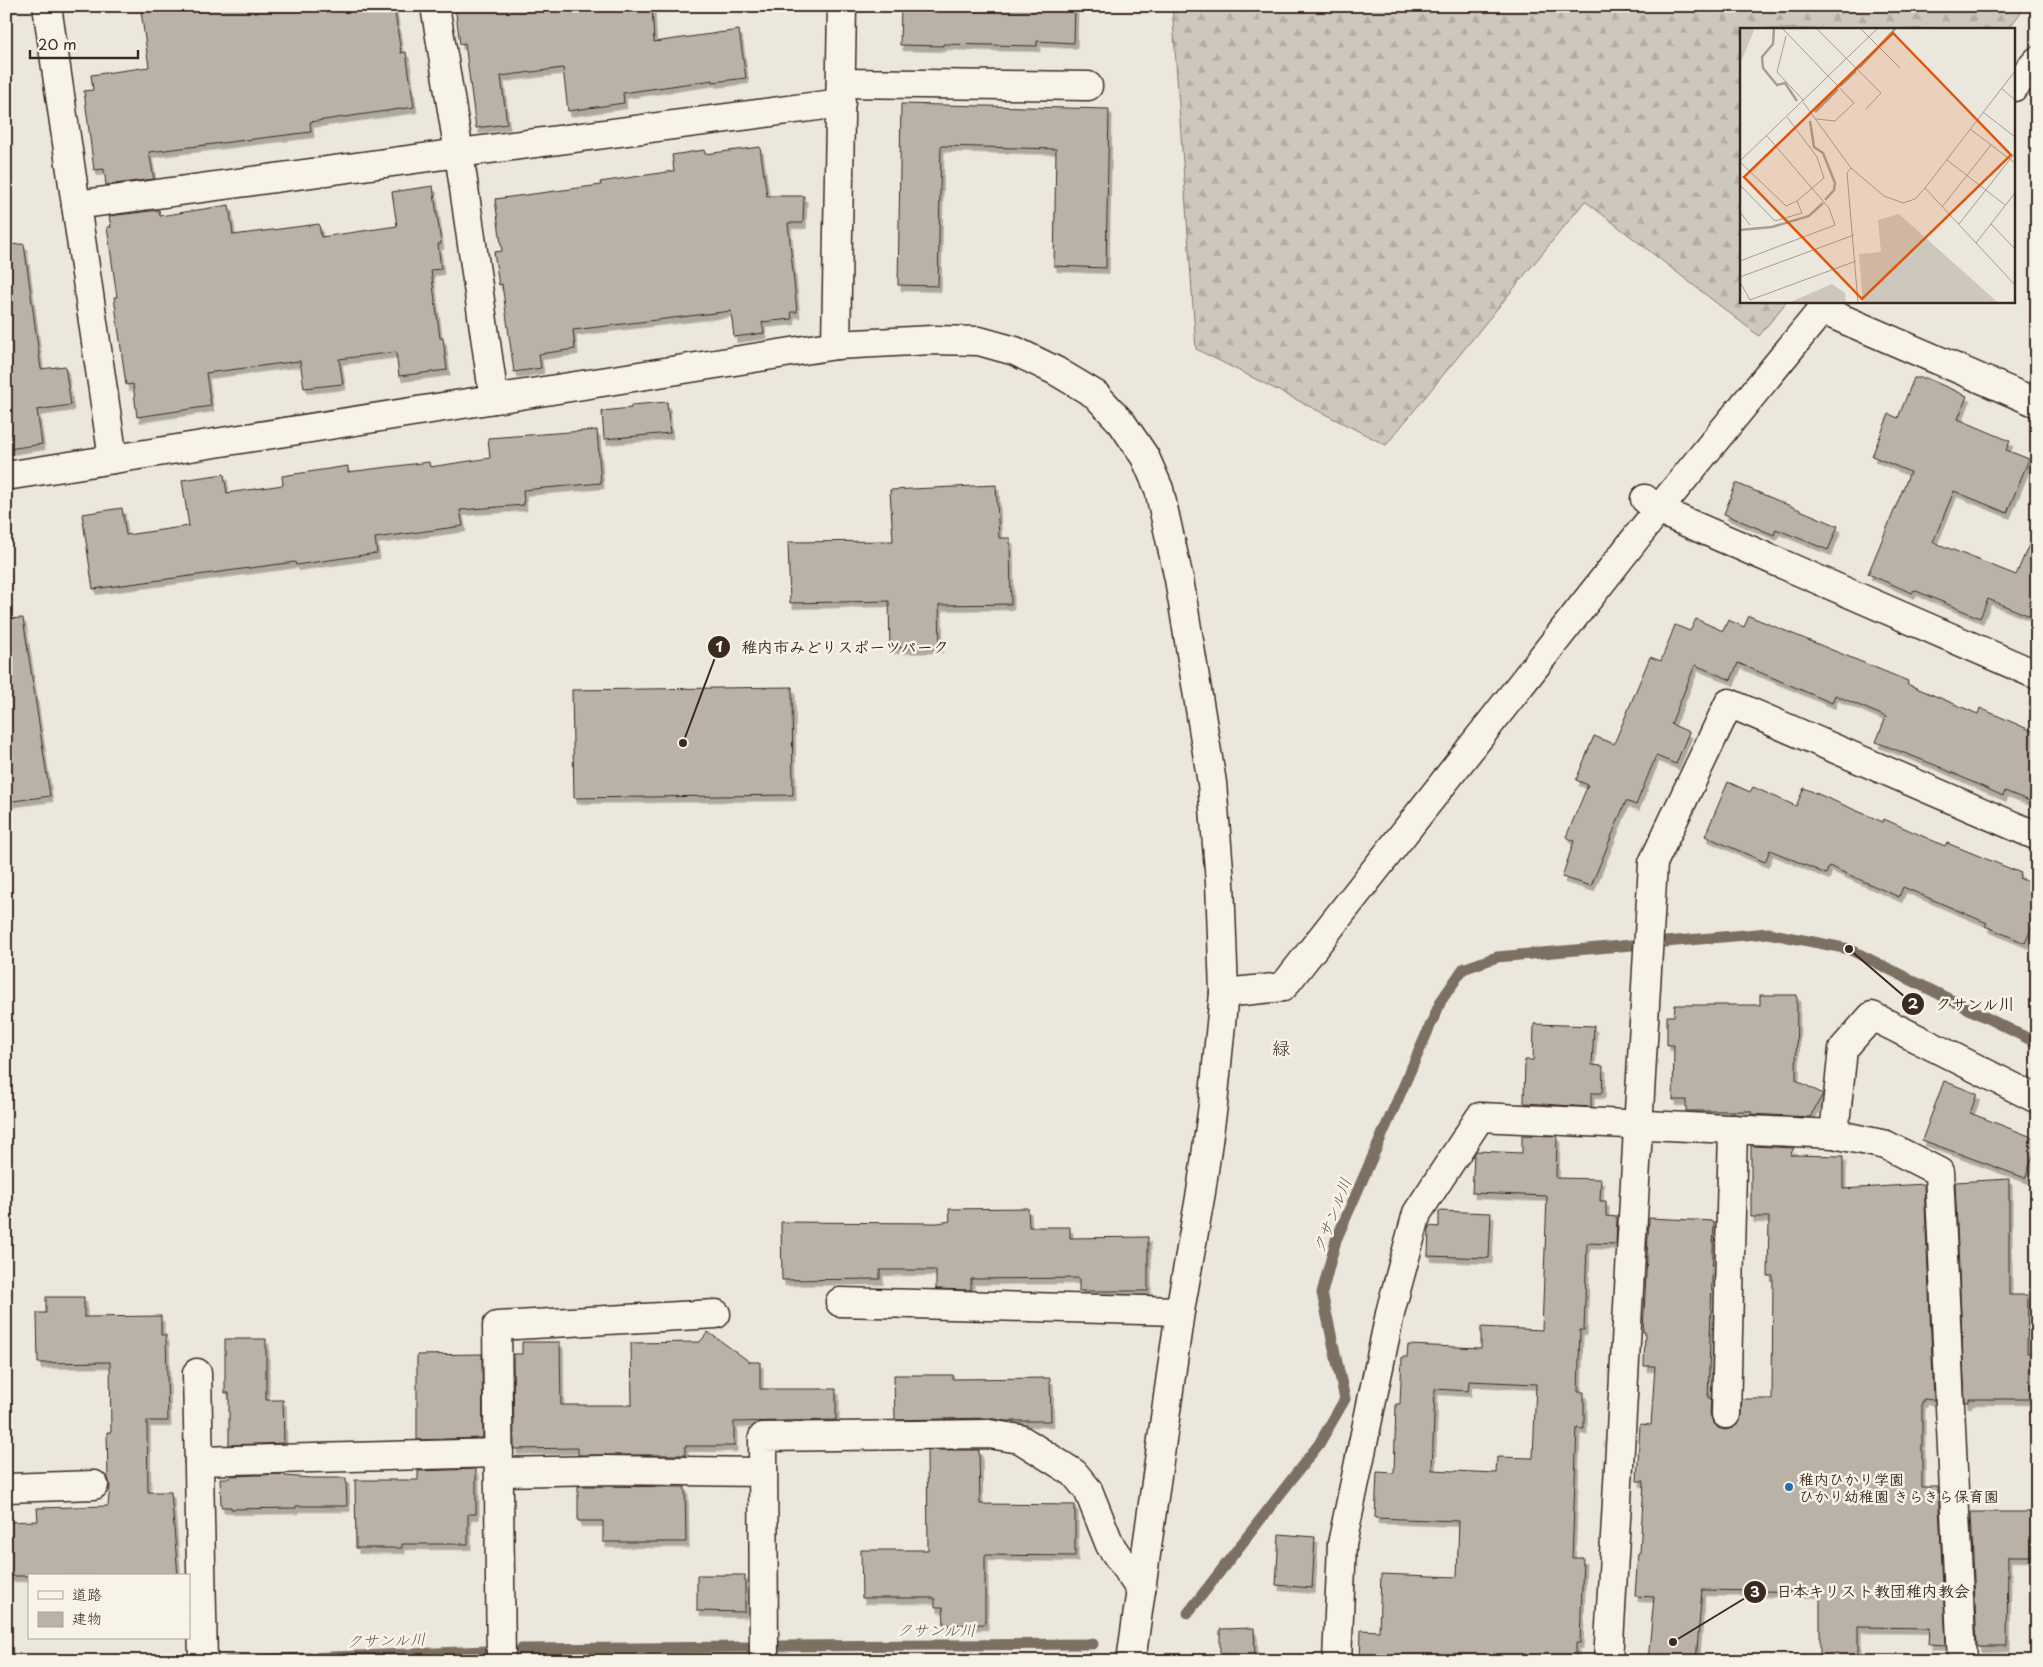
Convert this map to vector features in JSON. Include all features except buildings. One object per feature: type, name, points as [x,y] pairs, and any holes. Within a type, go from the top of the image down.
[{"type":"street","points":[[47,6],[113,459]]},
{"type":"street","points":[[435,6],[459,153],[494,399]]},
{"type":"street","points":[[836,345],[842,6]]},
{"type":"street","points":[[2016,85],[2037,61]]},
{"type":"street","points":[[76,205],[459,153],[841,93],[1088,86]]},
{"type":"street","points":[[1224,993],[1282,987],[1651,504],[1825,306],[2037,403]]},
{"type":"street","points":[[6,476],[836,345],[932,340],[979,340],[1016,350],[1096,395],[1122,423],[1145,457],[1159,489],[1179,579],[1212,783],[1220,882],[1224,993],[1207,1144],[1180,1310],[1131,1661]]},
{"type":"street","points":[[1651,504],[2037,675]]},
{"type":"street","points":[[1608,1661],[1640,1125],[1653,863],[1729,703],[2037,836]]},
{"type":"street","points":[[1834,1134],[1842,1049],[1872,1016],[2037,1099]]},
{"type":"street","points":[[1337,1661],[1342,1544],[1391,1309],[1417,1213],[1480,1117],[1834,1134],[1886,1145],[1939,1172],[1962,1661]]},
{"type":"street","points":[[1726,1414],[1734,1129]]},
{"type":"street","points":[[840,1302],[1180,1310]]},
{"type":"street","points":[[501,1661],[497,1326],[716,1314]]},
{"type":"street","points":[[197,1373],[203,1661]]},
{"type":"street","points":[[764,1661],[763,1437],[989,1434],[1020,1439],[1074,1473],[1088,1490],[1110,1545],[1141,1590]]},
{"type":"street","points":[[199,1461],[499,1463],[602,1470],[763,1472]]},
{"type":"street","points":[[6,1488],[94,1485]]},
{"type":"green space","points":[[1172,6],[2026,6],[2009,28],[1740,28],[1740,302],[1786,302],[1759,336],[1585,201],[1386,445],[1196,349]]},
{"type":"waterway","name":"クサンル川","points":[[1665,942],[1768,933],[1849,949],[2037,1043]]},
{"type":"waterway","name":"クサンル川","points":[[1188,1613],[1319,1444],[1345,1399],[1322,1293],[1336,1240],[1441,1001],[1463,969],[1497,957],[1632,945]]},
{"type":"waterway","name":"クサンル川","points":[[780,1646],[1093,1644]]},
{"type":"waterway","name":"クサンル川","points":[[521,1649],[748,1647]]},
{"type":"waterway","name":"クサンル川","points":[[227,1661],[487,1651]]},
{"type":"place","name":"稚内市みどりスポーツパーク","points":[[683,743]]},
{"type":"place","name":"クサンル川","points":[[1849,949]]},
{"type":"place","name":"稚内ひかり学園 ひかり幼稚園 きらきら保育園","points":[[1789,1487]]},
{"type":"place","name":"日本キリスト教団稚内教会","points":[[1673,1642]]},
{"type":"district","name":"緑","points":[[1281,1047]]}]
